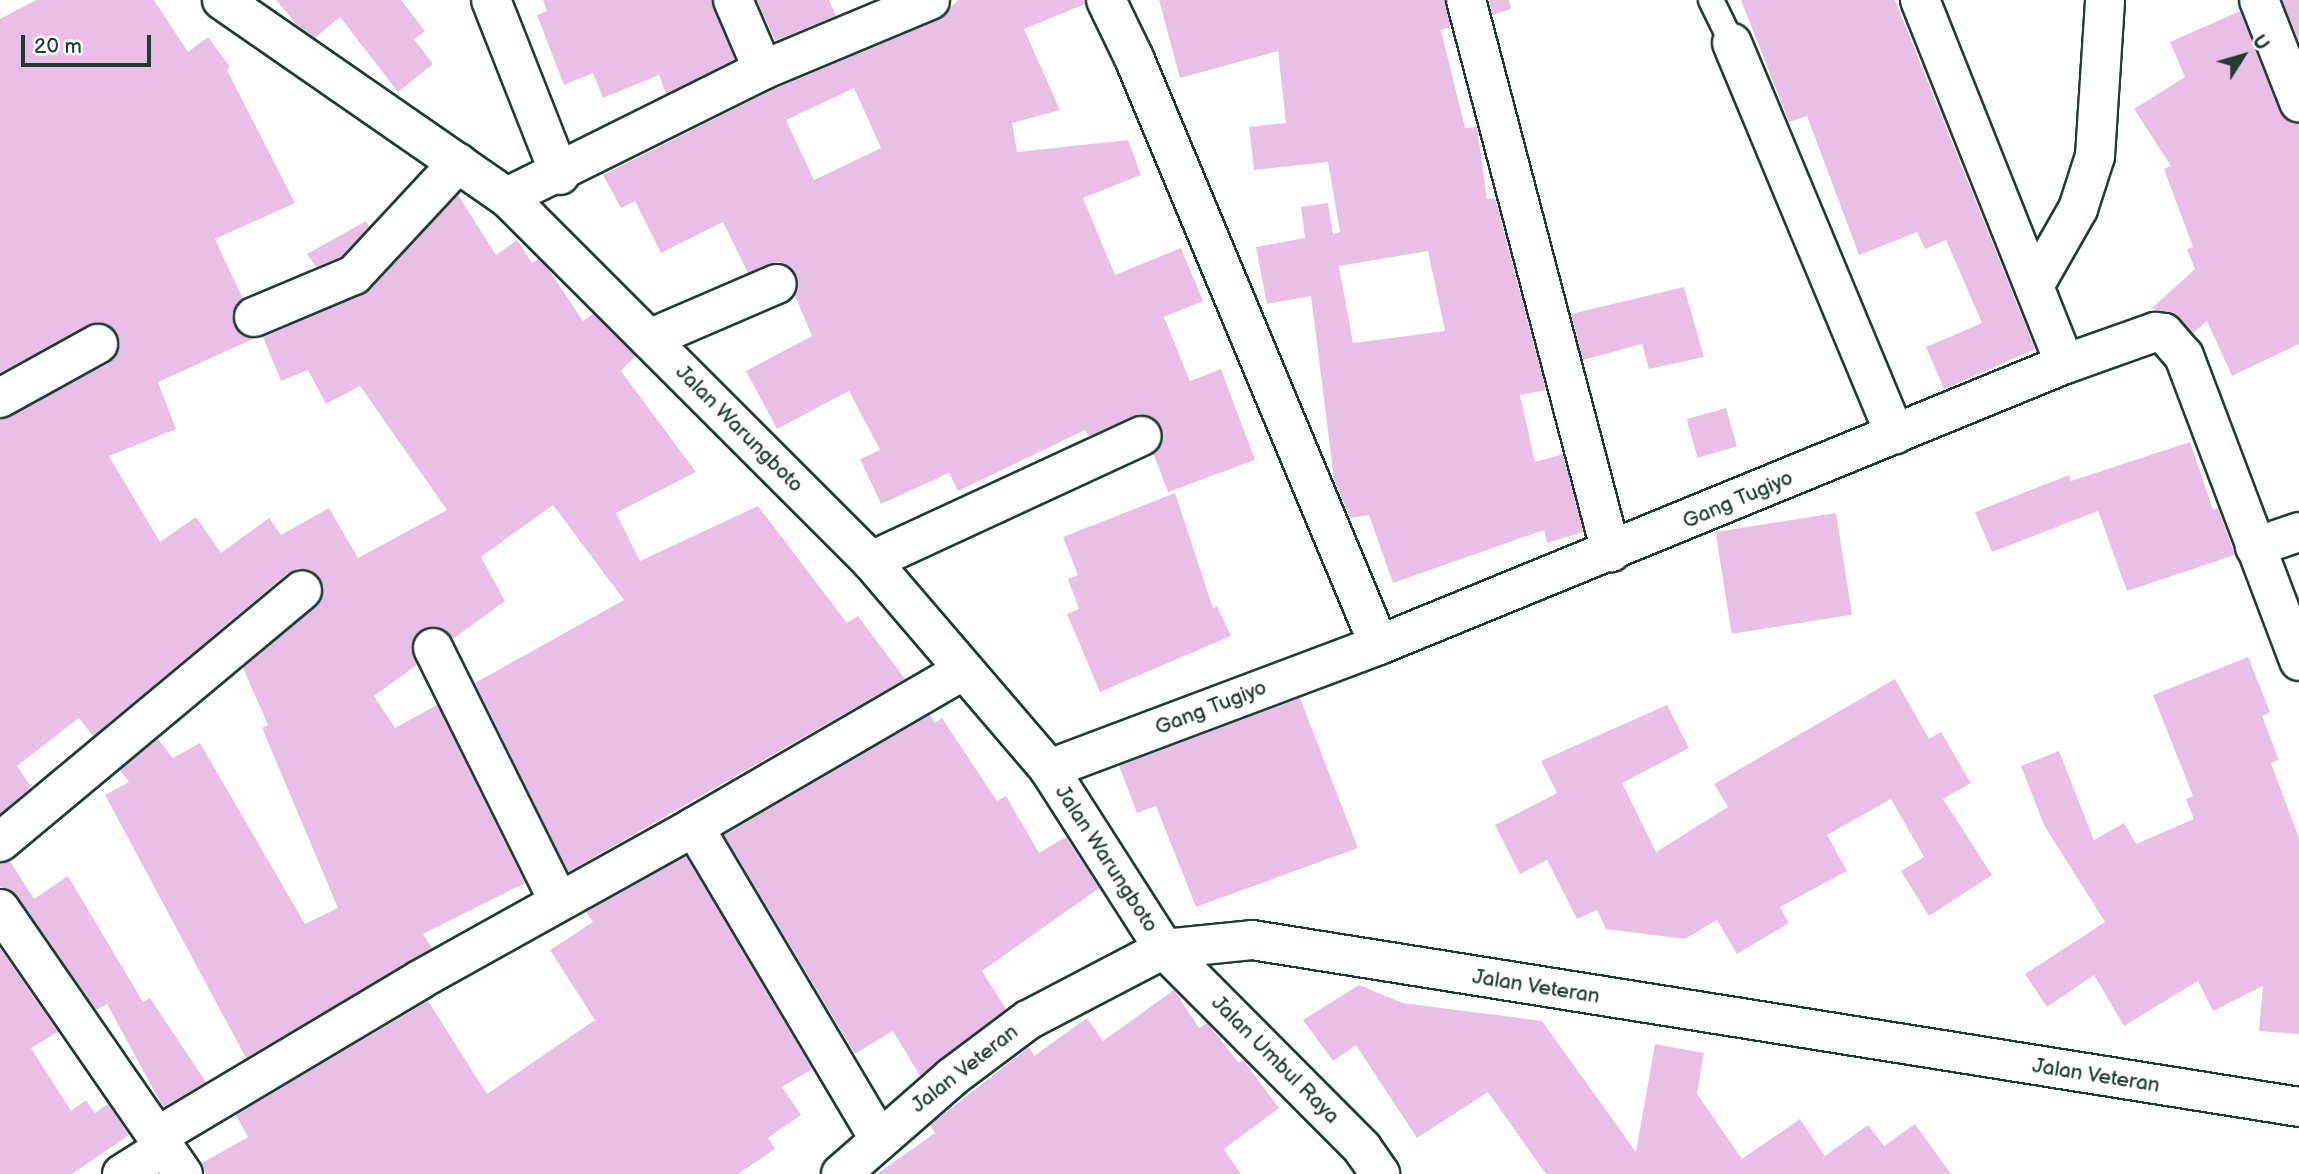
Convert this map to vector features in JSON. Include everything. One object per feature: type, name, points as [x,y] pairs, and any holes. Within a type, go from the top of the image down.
[{"type":"street","name":"Jalan Warungboto","points":[[222,0],[507,197],[871,561],[1049,769],[1164,949]]},
{"type":"street","points":[[491,0],[560,174]]},
{"type":"street","points":[[733,0],[763,70]]},
{"type":"street","points":[[507,197],[560,174],[763,70],[930,0]]},
{"type":"street","points":[[1106,0],[1135,58],[1379,645]]},
{"type":"street","points":[[1466,0],[1611,552]]},
{"type":"street","points":[[1920,0],[2065,363]]},
{"type":"street","points":[[2034,285],[2078,209],[2095,156],[2105,0]]},
{"type":"street","points":[[2259,0],[2299,102]]},
{"type":"street","points":[[1732,43],[1895,435]]},
{"type":"street","points":[[254,317],[354,275],[458,163]]},
{"type":"street","points":[[649,340],[777,284]]},
{"type":"street","name":"Gang Tugiyo","points":[[1049,769],[1379,645],[1611,552],[2065,363],[2164,333],[2184,356],[2255,547]]},
{"type":"street","points":[[0,398],[98,344]]},
{"type":"street","points":[[871,561],[1141,436]]},
{"type":"street","points":[[2299,532],[2255,547],[2299,661]]},
{"type":"street","points":[[0,842],[302,590]]},
{"type":"street","points":[[433,648],[558,900]]},
{"type":"street","points":[[122,1174],[169,1152],[558,900],[694,827],[964,670]]},
{"type":"street","points":[[694,827],[879,1138]]},
{"type":"street","points":[[0,909],[169,1152]]},
{"type":"street","name":"Jalan Veteran","points":[[841,1174],[879,1138],[1028,1020],[1164,949],[1252,940],[2299,1107]]},
{"type":"street","name":"Jalan Umbul Raya","points":[[1164,949],[1362,1147],[1380,1174]]},
{"type":"lane","points":[[1711,0],[1732,43]]},
{"type":"building","points":[[36,0],[154,0],[188,52],[208,37],[230,67],[227,70],[295,203],[215,239],[243,299],[232,314],[234,325],[253,339],[158,382],[176,429],[109,456],[160,542],[196,517],[221,553],[269,518],[281,535],[329,508],[358,558],[447,510],[360,386],[326,404],[308,370],[281,381],[263,337],[370,290],[458,195],[496,255],[517,240],[532,263],[538,259],[549,270],[583,321],[593,314],[635,356],[621,371],[696,472],[616,513],[640,561],[758,506],[847,623],[858,616],[905,679],[568,872],[475,683],[624,600],[553,505],[481,557],[505,601],[453,639],[444,629],[423,629],[411,646],[417,665],[374,696],[395,728],[437,705],[525,883],[423,934],[432,948],[246,1058],[105,795],[129,782],[120,770],[158,739],[173,758],[200,743],[305,924],[338,908],[262,728],[268,725],[243,668],[316,606],[324,587],[318,576],[299,568],[288,573],[93,736],[79,718],[17,766],[31,787],[0,814],[0,420],[109,363],[120,345],[117,333],[98,322],[0,373],[0,19]]},
{"type":"building","points":[[276,0],[401,0],[425,31],[414,39],[433,64],[398,92],[340,17],[315,38],[297,25]]},
{"type":"building","points":[[543,0],[712,0],[735,60],[666,94],[659,75],[603,98],[593,73],[564,85],[537,15],[547,11]]},
{"type":"building","points":[[757,0],[829,0],[836,16],[775,41]]},
{"type":"building","points":[[958,0],[1084,0],[1085,4],[1024,29],[1060,110],[1012,123],[1017,152],[1128,140],[1141,175],[1083,198],[1115,275],[1181,248],[1203,301],[1164,317],[1190,381],[1221,369],[1255,460],[1168,492],[1153,453],[1163,439],[1161,427],[1153,418],[1139,414],[1089,436],[1085,430],[958,491],[949,473],[881,504],[860,459],[880,450],[849,391],[777,429],[746,371],[812,336],[795,296],[797,276],[791,267],[779,262],[748,273],[723,222],[661,253],[635,201],[621,208],[603,175],[772,90],[938,20]],"holes":[[[854,88],[881,148],[814,180],[786,120]]]},
{"type":"building","points":[[1159,0],[1445,0],[1450,27],[1441,30],[1465,128],[1477,127],[1487,199],[1495,198],[1546,390],[1520,395],[1535,462],[1563,454],[1583,532],[1547,543],[1544,530],[1393,583],[1369,515],[1350,518],[1334,479],[1311,296],[1267,304],[1256,247],[1305,238],[1301,207],[1328,203],[1333,234],[1340,232],[1328,162],[1254,170],[1249,127],[1286,123],[1278,51],[1180,78]],"holes":[[[1428,251],[1445,331],[1353,343],[1339,266]]]},
{"type":"building","points":[[1489,0],[1509,0],[1511,9],[1492,15]]},
{"type":"building","points":[[1741,0],[1895,0],[2035,349],[1944,389],[1926,347],[1982,323],[1946,240],[1925,249],[1917,232],[1859,255],[1807,116],[1789,122]]},
{"type":"building","points":[[2282,0],[2299,0],[2299,42]]},
{"type":"building","points":[[2240,11],[2279,110],[2286,119],[2299,123],[2299,344],[2232,376],[2207,321],[2193,333],[2180,318],[2152,308],[2195,269],[2187,249],[2193,247],[2164,169],[2171,166],[2134,109],[2185,77],[2170,42]]},
{"type":"building","points":[[366,221],[369,227],[341,257],[316,267],[307,254]]},
{"type":"building","points":[[1684,287],[1704,357],[1649,369],[1642,344],[1583,360],[1571,314]]},
{"type":"building","points":[[1726,408],[1737,446],[1698,458],[1687,419]]},
{"type":"building","points":[[2190,442],[2213,510],[2218,508],[2235,555],[2127,591],[2098,511],[1992,552],[1975,512],[2069,475],[2071,481]]},
{"type":"building","points":[[1175,493],[1213,608],[1217,606],[1231,636],[1100,692],[1067,614],[1079,609],[1068,579],[1078,575],[1063,537]]},
{"type":"building","points":[[1836,513],[1852,615],[1732,634],[1716,532]]},
{"type":"building","points":[[2248,657],[2270,712],[2262,716],[2279,760],[2271,763],[2299,838],[2299,1034],[2259,1031],[2263,986],[2213,1011],[2198,981],[2124,1026],[2094,975],[2047,1007],[2025,974],[2105,922],[2044,825],[2021,766],[2059,751],[2094,840],[2124,823],[2136,844],[2194,819],[2186,799],[2193,796],[2153,695]]},
{"type":"building","points":[[1895,679],[1929,739],[1941,732],[1971,783],[1943,799],[1992,875],[1929,916],[1901,871],[1924,857],[1891,799],[1827,835],[1847,871],[1780,907],[1789,923],[1737,954],[1717,920],[1685,939],[1606,929],[1597,910],[1577,919],[1547,860],[1520,874],[1495,825],[1557,793],[1541,761],[1667,705],[1689,748],[1622,783],[1656,852],[1728,807],[1714,784]]},
{"type":"building","points":[[1300,698],[1358,848],[1196,907],[1156,806],[1137,813],[1119,766]]},
{"type":"building","points":[[930,715],[935,723],[942,718],[997,801],[1006,796],[1039,853],[1066,837],[1099,888],[982,971],[1006,1009],[920,1076],[893,1031],[855,1054],[724,835]]},
{"type":"building","points":[[686,856],[812,1069],[782,1087],[801,1115],[768,1138],[775,1149],[738,1174],[205,1174],[202,1163],[248,1137],[236,1115],[428,1001],[487,1094],[595,1020],[550,950],[593,922],[586,912]]},
{"type":"building","points":[[10,861],[34,899],[68,876],[143,1002],[150,998],[206,1082],[163,1107],[107,1004],[96,1010],[18,897],[0,887],[0,863]]},
{"type":"building","points":[[0,948],[58,1032],[31,1048],[71,1111],[86,1100],[95,1113],[108,1104],[129,1135],[72,1174],[0,1174]]},
{"type":"building","points":[[1359,985],[1403,1003],[1542,1021],[1636,1152],[1655,1044],[1704,1053],[1697,1094],[1742,1159],[1800,1119],[1825,1156],[1868,1125],[1884,1146],[1915,1124],[1951,1174],[1546,1174],[1488,1092],[1417,1138],[1356,1045],[1333,1061],[1303,1020]]},
{"type":"building","points":[[1174,990],[1199,1028],[1207,1023],[1239,1063],[1243,1060],[1279,1108],[1224,1149],[1241,1174],[877,1174],[935,1133],[930,1125],[1029,1047],[1034,1056],[1087,1018],[1103,1041]]}]
